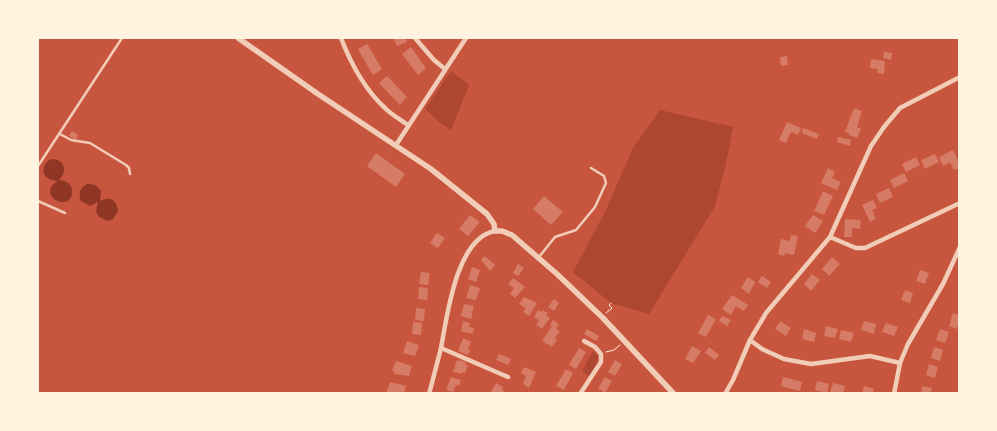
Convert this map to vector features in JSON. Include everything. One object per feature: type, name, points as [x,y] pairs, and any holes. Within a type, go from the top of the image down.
[{"type":"street","points":[[238,38],[439,175],[487,214],[494,224],[495,232]]},
{"type":"street","points":[[341,38],[365,86],[386,110],[408,125]]},
{"type":"street","points":[[415,38],[434,60],[445,69]]},
{"type":"street","points":[[396,145],[466,38]]},
{"type":"street","points":[[725,394],[750,340],[766,313],[830,237],[871,146],[884,127],[900,108],[960,77]]},
{"type":"street","points":[[830,237],[856,248],[865,248],[960,204]]},
{"type":"street","points":[[429,394],[449,301],[458,272],[475,242],[485,234],[502,232],[512,235],[539,257],[603,318],[674,394]]},
{"type":"street","points":[[894,394],[900,363],[908,344],[943,284],[960,247]]},
{"type":"street","points":[[750,340],[762,349],[784,359],[811,364],[870,356],[900,363]]},
{"type":"street","points":[[580,394],[601,362],[601,354],[595,347],[584,341]]},
{"type":"street","points":[[440,348],[508,377]]},
{"type":"lane","points":[[38,166],[122,38]]},
{"type":"lane","points":[[60,134],[71,140],[90,143],[126,165],[130,174]]},
{"type":"lane","points":[[539,257],[555,238],[576,230],[595,207],[606,183],[604,176],[590,168]]},
{"type":"lane","points":[[38,201],[65,213]]},
{"type":"path","points":[[606,314],[612,308],[609,305],[611,303]]},
{"type":"path","points":[[601,354],[614,350],[621,344]]},
{"type":"shaded area","points":[[451,71],[469,85],[451,130],[425,109]]},
{"type":"shaded area","points":[[660,110],[733,127],[715,206],[649,314],[611,303],[573,272],[605,212],[633,148]]},
{"type":"shaded area","points":[[51,159],[59,161],[64,166],[64,173],[59,180],[70,185],[72,193],[70,199],[66,202],[56,200],[50,192],[57,181],[48,179],[43,169],[44,165]]},
{"type":"shaded area","points":[[87,184],[95,185],[100,189],[100,201],[109,199],[116,204],[118,211],[113,219],[107,221],[98,216],[96,211],[98,202],[90,206],[81,201],[80,191]]},
{"type":"shaded area","points":[[593,351],[598,356],[598,361],[590,376],[582,371]]},
{"type":"building","points":[[393,38],[405,38],[407,42],[397,46]]},
{"type":"building","points":[[367,44],[382,69],[373,75],[358,49]]},
{"type":"building","points":[[411,47],[426,68],[418,75],[402,54]]},
{"type":"building","points":[[884,52],[892,53],[891,60],[883,58]]},
{"type":"building","points":[[787,56],[788,65],[781,66],[780,57]]},
{"type":"building","points":[[871,59],[885,61],[884,74],[877,73],[878,69],[870,68]]},
{"type":"building","points":[[387,76],[407,97],[400,105],[379,83]]},
{"type":"building","points":[[854,108],[862,111],[857,127],[861,129],[857,138],[845,132]]},
{"type":"building","points":[[787,122],[801,128],[798,135],[791,132],[786,143],[779,140]]},
{"type":"building","points":[[803,128],[819,134],[817,139],[802,133]]},
{"type":"building","points":[[72,131],[78,135],[76,140],[69,136]]},
{"type":"building","points":[[838,137],[851,140],[850,146],[837,142]]},
{"type":"building","points":[[953,150],[960,165],[960,168],[954,170],[950,162],[943,166],[939,157]]},
{"type":"building","points":[[376,153],[405,174],[396,187],[367,166]]},
{"type":"building","points":[[935,154],[939,162],[925,169],[921,160]]},
{"type":"building","points":[[916,157],[920,165],[906,172],[902,164]]},
{"type":"building","points":[[828,168],[835,172],[832,178],[841,182],[837,190],[821,183]]},
{"type":"building","points":[[904,173],[908,181],[894,188],[890,180]]},
{"type":"building","points":[[889,188],[893,197],[880,203],[876,194]]},
{"type":"building","points":[[823,191],[833,196],[824,215],[814,211]]},
{"type":"building","points":[[544,196],[563,212],[551,225],[533,209]]},
{"type":"building","points":[[873,200],[877,208],[872,210],[876,219],[870,222],[862,205]]},
{"type":"building","points":[[470,215],[480,222],[468,236],[459,229]]},
{"type":"building","points":[[813,215],[823,221],[815,233],[805,226]]},
{"type":"building","points":[[845,219],[861,220],[860,229],[852,228],[852,237],[844,237]]},
{"type":"building","points":[[437,233],[445,238],[438,248],[430,243]]},
{"type":"building","points":[[791,235],[798,236],[794,255],[785,253],[784,256],[778,254],[781,239],[790,241]]},
{"type":"building","points":[[485,256],[495,265],[490,271],[481,260]]},
{"type":"building","points":[[832,257],[840,264],[829,276],[822,269]]},
{"type":"building","points":[[518,264],[524,268],[518,276],[513,273]]},
{"type":"building","points":[[472,267],[480,270],[476,282],[468,279]]},
{"type":"building","points":[[920,270],[929,273],[925,284],[916,281]]},
{"type":"building","points":[[421,272],[430,273],[428,285],[419,284]]},
{"type":"building","points":[[812,274],[820,280],[811,291],[804,284]]},
{"type":"building","points":[[762,276],[771,282],[767,288],[758,282]]},
{"type":"building","points":[[748,277],[755,282],[749,294],[741,288]]},
{"type":"building","points":[[513,278],[525,287],[515,298],[510,294],[514,288],[508,284]]},
{"type":"building","points":[[470,285],[480,288],[476,300],[466,298]]},
{"type":"building","points":[[419,287],[428,288],[427,300],[418,299]]},
{"type":"building","points":[[905,290],[913,293],[910,303],[901,300]]},
{"type":"building","points":[[732,295],[748,305],[744,311],[736,306],[731,315],[722,309]]},
{"type":"building","points":[[524,297],[537,303],[529,316],[523,312],[526,308],[519,304]]},
{"type":"building","points":[[554,299],[559,303],[554,311],[548,307]]},
{"type":"building","points":[[464,304],[474,306],[471,319],[461,316]]},
{"type":"building","points":[[416,308],[425,309],[424,321],[415,320]]},
{"type":"building","points":[[538,310],[548,313],[546,315],[550,318],[542,329],[536,325],[539,320],[534,317]]},
{"type":"building","points":[[953,313],[960,315],[957,329],[949,326]]},
{"type":"building","points":[[708,315],[716,319],[706,337],[698,333]]},
{"type":"building","points":[[722,316],[731,320],[727,326],[719,321]]},
{"type":"building","points":[[553,320],[559,324],[556,329],[560,331],[552,347],[542,341],[552,326],[550,325]]},
{"type":"building","points":[[463,321],[470,323],[469,327],[474,328],[473,334],[461,331]]},
{"type":"building","points":[[780,321],[791,328],[786,336],[775,329]]},
{"type":"building","points":[[864,321],[876,324],[874,334],[861,330]]},
{"type":"building","points":[[413,322],[422,323],[421,335],[412,334]]},
{"type":"building","points":[[886,323],[898,327],[894,336],[882,332]]},
{"type":"building","points":[[826,326],[838,329],[835,338],[824,336]]},
{"type":"building","points":[[587,329],[599,336],[596,341],[584,334]]},
{"type":"building","points":[[804,329],[816,333],[814,342],[802,339]]},
{"type":"building","points":[[940,329],[949,332],[945,343],[936,340]]},
{"type":"building","points":[[841,330],[854,333],[851,342],[839,339]]},
{"type":"building","points":[[463,338],[471,342],[468,355],[458,351]]},
{"type":"building","points":[[407,341],[419,345],[415,356],[403,353]]},
{"type":"building","points":[[692,346],[701,351],[693,363],[685,359]]},
{"type":"building","points":[[709,347],[719,355],[715,360],[705,353]]},
{"type":"building","points":[[934,347],[943,350],[940,361],[931,358]]},
{"type":"building","points":[[579,348],[586,352],[576,369],[569,365]]},
{"type":"building","points":[[499,354],[511,359],[508,365],[496,360]]},
{"type":"building","points":[[457,360],[466,362],[465,365],[468,365],[465,373],[453,372]]},
{"type":"building","points":[[615,360],[622,364],[615,376],[608,372]]},
{"type":"building","points":[[396,361],[412,366],[409,376],[394,374],[395,372],[392,371]]},
{"type":"building","points":[[929,364],[938,367],[935,378],[926,375]]},
{"type":"building","points":[[524,367],[536,372],[529,388],[523,384],[526,376],[521,373]]},
{"type":"building","points":[[566,369],[573,373],[564,390],[556,386]]},
{"type":"building","points":[[451,377],[461,380],[459,386],[456,385],[453,392],[446,390]]},
{"type":"building","points":[[605,377],[612,381],[605,393],[598,388]]},
{"type":"building","points":[[783,377],[802,382],[800,391],[781,386]]},
{"type":"building","points":[[817,381],[829,384],[827,393],[815,390]]},
{"type":"building","points":[[390,382],[406,386],[404,393],[386,393]]},
{"type":"building","points":[[496,383],[503,387],[502,390],[508,394],[490,394]]},
{"type":"building","points":[[833,383],[845,386],[843,394],[830,392]]},
{"type":"building","points":[[864,386],[874,389],[872,394],[862,394]]},
{"type":"building","points":[[922,386],[932,388],[930,394],[921,394]]}]
